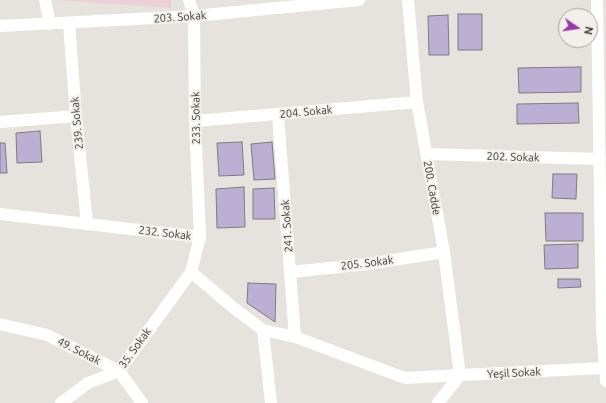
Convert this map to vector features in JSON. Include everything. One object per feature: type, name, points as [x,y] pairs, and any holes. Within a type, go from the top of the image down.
[{"type":"street","points":[[46,0],[50,24]]},
{"type":"street","name":"233. Sokak","points":[[189,0],[194,16],[195,120],[200,237]]},
{"type":"street","name":"203. Sokak","points":[[0,26],[194,16],[359,0]]},
{"type":"street","name":"200. Cadde","points":[[408,0],[418,102],[444,252],[460,375]]},
{"type":"street","points":[[597,0],[603,126],[600,159],[604,368],[606,381]]},
{"type":"street","name":"239. Sokak","points":[[69,23],[76,116],[87,224]]},
{"type":"street","name":"204. Sokak","points":[[195,120],[278,115],[418,102]]},
{"type":"street","name":"241. Sokak","points":[[278,115],[295,337]]},
{"type":"street","points":[[0,122],[76,116]]},
{"type":"street","name":"202. Sokak","points":[[427,154],[600,159]]},
{"type":"street","name":"232. Sokak","points":[[0,214],[200,237],[191,272]]},
{"type":"street","name":"205. Sokak","points":[[290,272],[368,264],[444,252]]},
{"type":"street","points":[[191,272],[235,309],[263,330],[271,403]]},
{"type":"street","name":"35. Sokak","points":[[60,403],[88,383],[118,371],[191,272]]},
{"type":"street","name":"49. Sokak","points":[[0,324],[47,335],[118,371],[142,403]]},
{"type":"street","name":"Yeşil Sokak","points":[[263,330],[295,337],[405,378],[604,368]]},
{"type":"street","points":[[438,403],[460,375]]},
{"type":"shaded area","points":[[57,0],[171,0],[171,8]]},
{"type":"building","points":[[458,14],[482,14],[482,50],[458,50]]},
{"type":"building","points":[[448,15],[449,55],[429,55],[428,16]]},
{"type":"building","points":[[581,67],[581,92],[519,93],[518,68]]},
{"type":"building","points":[[578,103],[579,123],[517,124],[517,104]]},
{"type":"building","points":[[40,131],[42,162],[17,163],[16,133]]},
{"type":"building","points":[[242,142],[244,175],[219,176],[217,143]]},
{"type":"building","points":[[272,142],[275,179],[254,180],[251,144]]},
{"type":"building","points":[[0,143],[5,143],[7,173],[0,173]]},
{"type":"building","points":[[553,174],[577,174],[576,199],[552,198]]},
{"type":"building","points":[[244,187],[245,227],[217,228],[216,189]]},
{"type":"building","points":[[274,188],[275,219],[253,219],[253,189]]},
{"type":"building","points":[[545,213],[583,213],[583,241],[546,241]]},
{"type":"building","points":[[578,244],[578,268],[545,269],[544,245]]},
{"type":"building","points":[[558,279],[580,279],[581,287],[558,288]]},
{"type":"building","points":[[248,283],[276,284],[275,322],[247,303]]}]
